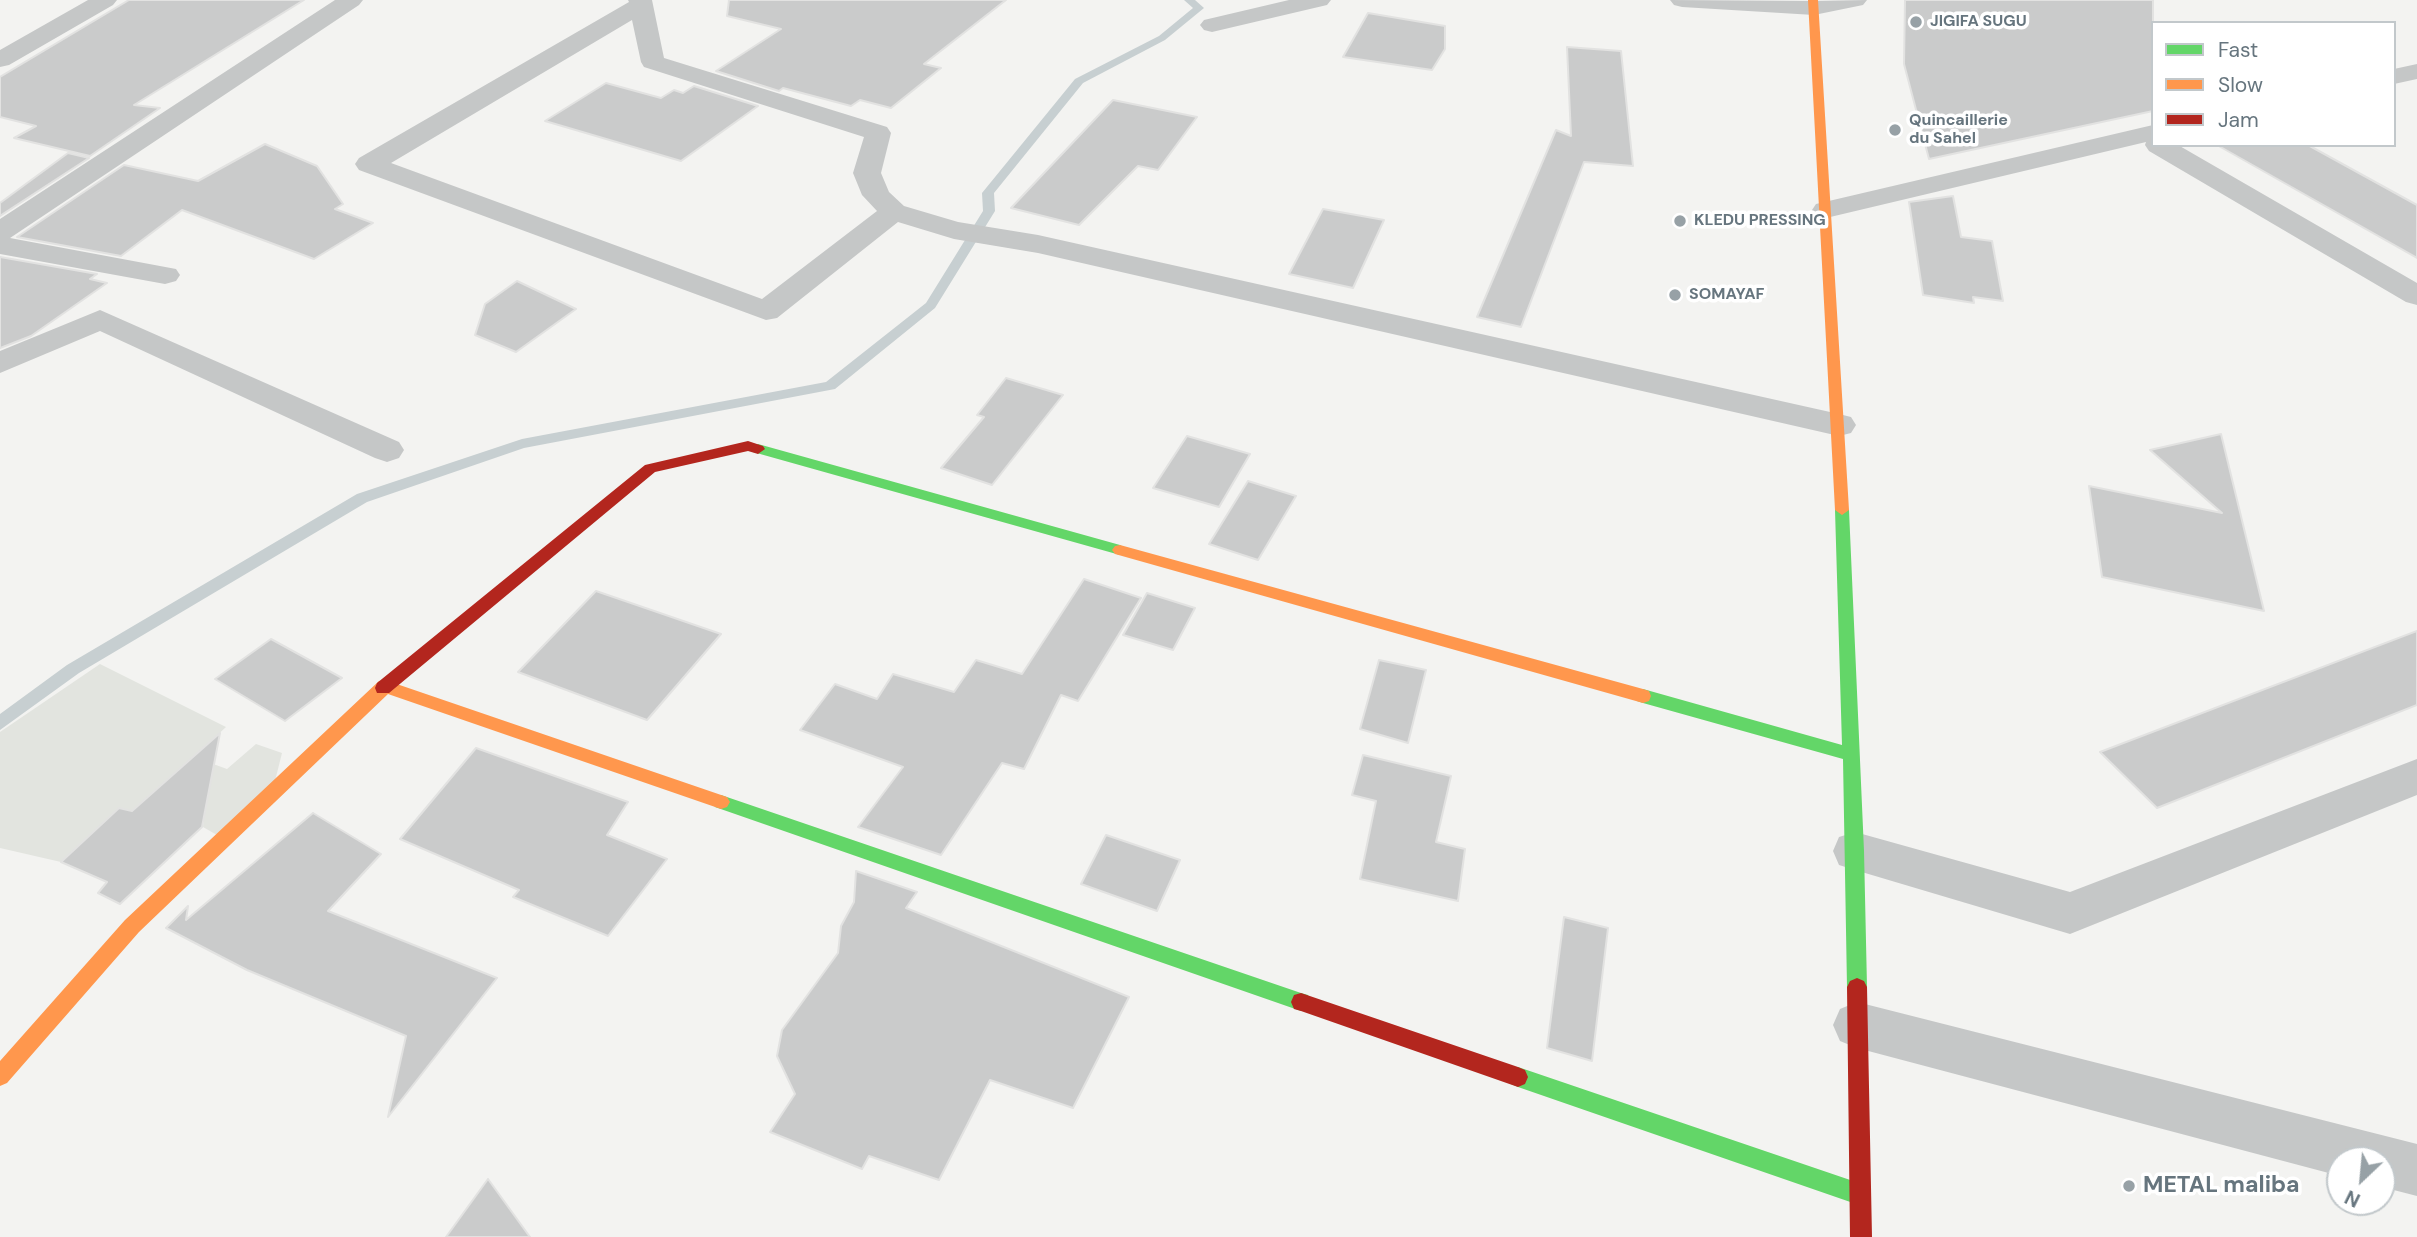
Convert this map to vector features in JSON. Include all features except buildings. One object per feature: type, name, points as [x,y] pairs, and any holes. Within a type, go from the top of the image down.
[{"type":"street","points":[[0,60],[106,0]]},
{"type":"street","points":[[0,232],[351,0]]},
{"type":"street","points":[[1212,25],[1319,0]]},
{"type":"street","points":[[1682,0],[1814,4],[1855,0]]},
{"type":"street","points":[[894,212],[766,311],[369,164],[640,3],[653,62],[878,133],[867,173],[876,195],[894,212],[954,230],[1038,244],[1839,425]]},
{"type":"street","points":[[1814,4],[1839,425],[1855,851],[1861,1237]]},
{"type":"street","points":[[2396,76],[2417,71]]},
{"type":"street","points":[[1826,210],[2151,139]]},
{"type":"street","points":[[2165,147],[2417,296]]},
{"type":"street","points":[[0,245],[164,275]]},
{"type":"street","points":[[0,363],[100,319],[387,450]]},
{"type":"street","points":[[0,1076],[132,926],[385,686],[650,468],[748,446],[1850,754]]},
{"type":"street","points":[[385,686],[1859,1194]]},
{"type":"street","points":[[1855,851],[2070,913],[2417,777]]},
{"type":"street","points":[[1857,1025],[2326,1147]]},
{"type":"street","points":[[2396,1165],[2417,1170]]},
{"type":"shaded area","points":[[100,664],[226,727],[194,757],[227,769],[256,744],[282,753],[275,781],[231,843],[203,827],[204,817],[166,800],[149,814],[119,808],[61,862],[0,848],[0,732]]},
{"type":"waterway","points":[[0,723],[73,669],[362,498],[522,444],[830,386],[931,305],[989,211],[988,193],[1079,81],[1162,38],[1199,8],[1189,0]]},
{"type":"traffic: fast","points":[[758,449],[1120,550]]},
{"type":"traffic: fast","points":[[1842,510],[1855,851],[1857,987]]},
{"type":"traffic: fast","points":[[1643,696],[1850,754]]},
{"type":"traffic: fast","points":[[721,802],[1301,1002]]},
{"type":"traffic: fast","points":[[1518,1077],[1859,1194]]},
{"type":"traffic: slow","points":[[1813,0],[1842,510]]},
{"type":"traffic: slow","points":[[1120,550],[1643,696]]},
{"type":"traffic: slow","points":[[385,686],[721,802]]},
{"type":"traffic: slow","points":[[0,1076],[132,926],[383,688]]},
{"type":"traffic: jam","points":[[383,688],[650,468],[748,446],[758,449]]},
{"type":"traffic: jam","points":[[1857,987],[1861,1237]]},
{"type":"traffic: jam","points":[[1301,1002],[1518,1077]]},
{"type":"place","name":"JIGIFA SUGU","points":[[1916,22]]},
{"type":"place","name":"Quincaillerie du Sahel","points":[[1895,130]]},
{"type":"place","name":"KLEDU PRESSING","points":[[1680,221]]},
{"type":"place","name":"SOMAYAF","points":[[1675,295]]},
{"type":"place","name":"METAL maliba","points":[[2129,1186]]}]
